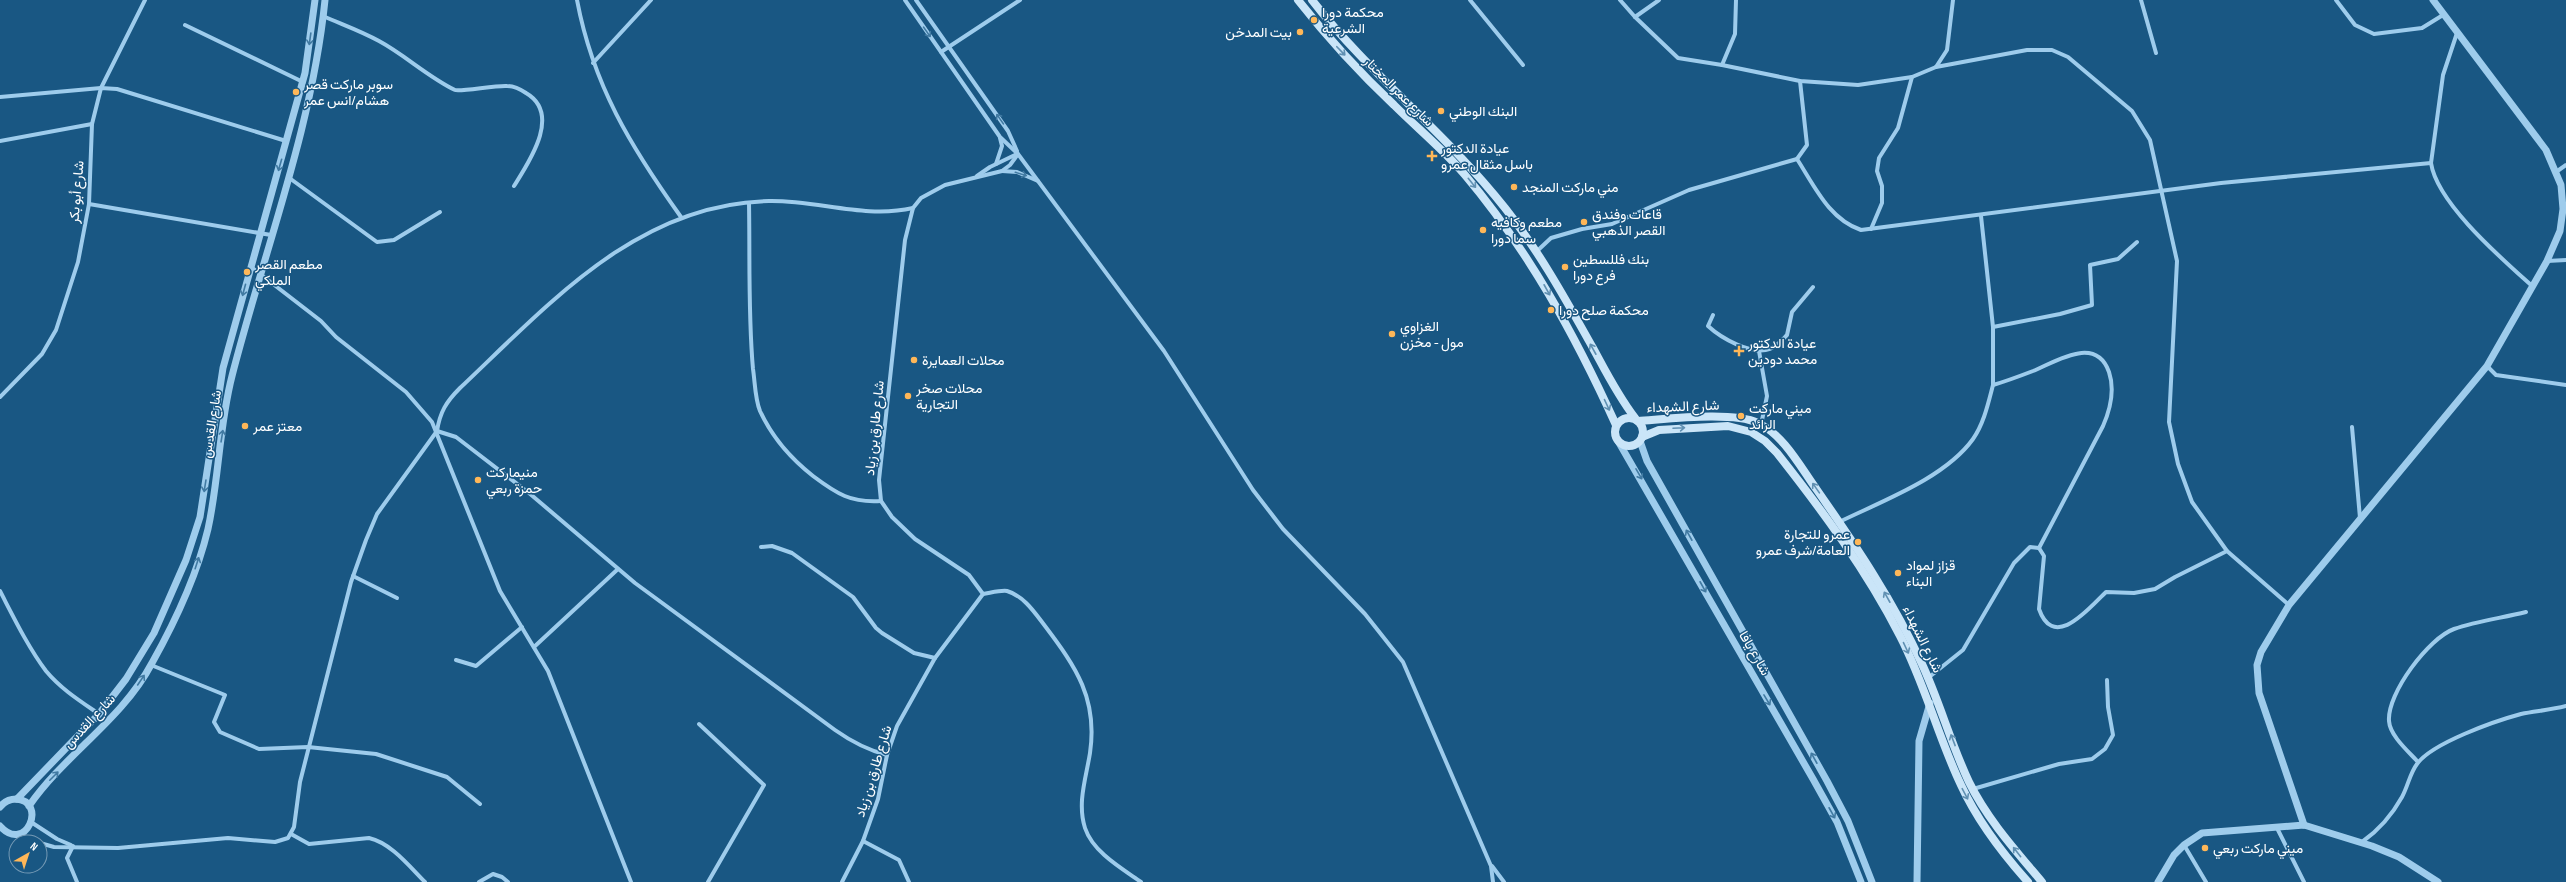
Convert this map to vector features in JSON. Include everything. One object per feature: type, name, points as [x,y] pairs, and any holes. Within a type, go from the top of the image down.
[{"type":"main road","name":"شارع عمر المختار","points":[[1298,0],[1326,36],[1464,173],[1505,223],[1531,261],[1566,325],[1616,425]]},
{"type":"main road","name":"شارع عمر المختار","points":[[1312,0],[1366,63],[1475,172],[1505,208],[1536,252],[1618,396],[1636,419]]},
{"type":"main road","points":[[1626,417],[1636,419],[1643,428],[1641,439],[1626,446],[1618,441],[1614,432],[1616,425],[1626,417]]},
{"type":"main road","name":"شارع الشهداء","points":[[1636,419],[1718,417],[1743,419],[1761,425],[1781,441],[1839,522],[1885,591],[1928,678],[1973,788],[1996,825],[2042,882]]},
{"type":"main road","name":"شارع الشهداء","points":[[1641,439],[1659,430],[1728,426],[1751,432],[1765,441],[1797,479],[1877,594],[1901,636],[1961,786],[1973,808],[1996,842],[2028,882]]},
{"type":"street","name":"شارع أبو بكر","points":[[0,397],[51,343],[78,262],[89,204],[92,124],[101,88],[145,0]]},
{"type":"street","name":"شارع القدس","points":[[17,799],[99,714],[144,653],[164,614],[186,560],[200,517],[223,368],[250,266],[303,82],[315,0]]},
{"type":"street","name":"شارع القدس","points":[[29,806],[41,789],[112,718],[151,665],[194,573],[208,529],[231,380],[313,85],[325,0]]},
{"type":"street","points":[[577,0],[583,31],[598,78],[622,127],[649,173],[680,217]]},
{"type":"street","points":[[593,63],[651,0]]},
{"type":"street","points":[[905,0],[1000,137],[1018,154],[1164,351],[1253,490],[1283,529],[1365,614],[1403,662],[1491,866],[1504,882]]},
{"type":"street","points":[[916,0],[1008,131],[1018,154]]},
{"type":"street","points":[[941,52],[1020,0]]},
{"type":"street","points":[[1470,0],[1524,64]]},
{"type":"street","points":[[1620,0],[1635,17],[1678,58],[1722,65],[1800,81],[1858,84],[1912,77],[1936,67],[2027,50],[2052,50],[2068,57],[2132,111],[2150,140],[2177,261],[2169,422],[2178,464],[2192,502],[2227,551],[2289,605]]},
{"type":"street","points":[[1635,17],[1659,0]]},
{"type":"street","points":[[1722,65],[1735,34],[1736,0]]},
{"type":"street","points":[[1936,67],[1948,50],[1953,0]]},
{"type":"street","points":[[2141,0],[2156,53]]},
{"type":"street","points":[[2336,0],[2355,25],[2374,34],[2422,28],[2443,16]]},
{"type":"street","points":[[2304,825],[2259,693],[2257,680],[2261,652],[2289,605],[2487,366],[2547,261],[2560,231],[2563,209],[2561,185],[2546,150],[2443,16],[2433,0]]},
{"type":"street","points":[[323,16],[378,40],[457,91],[507,86],[519,88],[534,97],[540,108],[543,121],[540,137],[534,153],[514,186]]},
{"type":"street","points":[[185,25],[303,82]]},
{"type":"street","points":[[2457,33],[2443,74],[2431,163],[2433,177],[2457,210],[2488,246],[2532,286]]},
{"type":"street","points":[[1871,230],[1882,203],[1882,186],[1877,171],[1879,158],[1898,128],[1912,77]]},
{"type":"street","points":[[1536,252],[1551,238],[1582,229],[1612,224],[1689,190],[1797,159],[1807,145],[1800,81]]},
{"type":"street","points":[[0,97],[101,88],[117,89],[286,141]]},
{"type":"street","points":[[0,140],[92,124]]},
{"type":"street","points":[[996,164],[1002,146],[1000,137]]},
{"type":"street","points":[[977,176],[996,164],[1018,154]]},
{"type":"street","points":[[1002,171],[1010,165],[1018,154]]},
{"type":"street","points":[[1797,159],[1837,218],[1848,225],[1861,230],[1981,216],[2221,183],[2431,163]]},
{"type":"street","points":[[2556,172],[2566,165]]},
{"type":"street","points":[[48,845],[54,847],[73,846],[118,848],[228,838],[275,842],[288,838],[291,834],[308,747],[353,576],[377,514],[437,431],[440,414],[446,402],[561,293],[639,236],[680,217],[718,205],[770,201],[881,213],[913,208],[921,198],[932,190],[977,176],[1002,171],[1017,172],[1039,182]]},
{"type":"street","points":[[288,177],[377,242],[394,240],[440,212]]},
{"type":"street","points":[[749,203],[750,341],[760,409],[770,429],[784,449],[800,466],[844,496],[862,502],[881,500]]},
{"type":"street","points":[[89,204],[271,235]]},
{"type":"street","name":"شارع طارق بن زياد","points":[[842,882],[863,841],[878,799],[887,755],[897,726],[934,658],[983,594],[970,575],[915,539],[892,517],[881,500],[879,480],[905,240],[913,208]]},
{"type":"street","points":[[1839,522],[1911,487],[1959,456],[1973,438],[1983,420],[1993,385],[1993,327],[1981,216]]},
{"type":"street","points":[[1993,327],[2060,314],[2092,305],[2090,265],[2118,259],[2137,242]]},
{"type":"street","points":[[2547,261],[2566,260]]},
{"type":"street","points":[[250,266],[406,392],[424,411],[437,431],[489,567],[500,591],[548,671],[568,718],[621,862],[631,882]]},
{"type":"street","points":[[1713,315],[1708,326],[1721,338],[1759,351],[1772,348],[1787,335],[1792,312],[1813,287]]},
{"type":"street","points":[[1759,351],[1767,396],[1761,425]]},
{"type":"street","points":[[1993,385],[2083,352],[2099,358],[2110,374],[2111,400],[2107,417],[2039,548]]},
{"type":"street","points":[[2487,366],[2496,375],[2566,385]]},
{"type":"street","points":[[2352,427],[2360,518]]},
{"type":"street","points":[[437,431],[456,437],[529,493],[618,569],[835,730],[855,744],[871,751],[887,755]]},
{"type":"street","name":"شارع يافا","points":[[1641,439],[1647,460],[1838,801],[1865,860],[1872,882]]},
{"type":"street","name":"شارع يافا","points":[[1618,441],[1813,778],[1837,822],[1860,880]]},
{"type":"street","points":[[761,547],[772,546],[792,553],[853,597],[882,633],[914,653],[934,658]]},
{"type":"street","points":[[1928,678],[1963,650],[2014,563],[2030,548],[2039,548]]},
{"type":"street","points":[[2039,548],[2044,556],[2039,609],[2047,623],[2063,627],[2074,623],[2106,592],[2134,593],[2155,589],[2175,577],[2227,551]]},
{"type":"street","points":[[534,647],[618,569]]},
{"type":"street","points":[[353,576],[397,598]]},
{"type":"street","points":[[0,591],[17,625],[46,671],[63,688],[99,714]]},
{"type":"street","points":[[983,594],[1006,591],[1019,597],[1032,610],[1070,659],[1082,681],[1089,703],[1091,726],[1090,752],[1082,796],[1082,815],[1086,830],[1091,840],[1109,858],[1141,882]]},
{"type":"street","points":[[2418,762],[2391,729],[2388,721],[2390,711],[2403,682],[2421,655],[2438,640],[2453,630],[2526,612]]},
{"type":"street","points":[[456,660],[476,666],[522,627]]},
{"type":"street","points":[[151,665],[225,696],[214,722],[220,732],[237,741],[259,749],[308,747],[376,754],[447,777],[480,804]]},
{"type":"street","points":[[1973,788],[2059,764],[2092,759],[2105,749],[2113,735],[2108,707],[2107,680]]},
{"type":"street","points":[[1917,882],[1919,741],[1929,704],[1934,692]]},
{"type":"street","points":[[2362,842],[2386,821],[2402,797],[2418,762],[2433,749],[2461,736],[2521,714],[2566,706]]},
{"type":"street","points":[[699,724],[764,786],[708,882]]},
{"type":"street","points":[[0,807],[8,800],[17,799],[29,806],[32,822],[57,839],[73,846]]},
{"type":"street","points":[[0,826],[3,833],[20,834],[32,822]]},
{"type":"street","points":[[2158,882],[2174,855],[2184,845],[2202,833],[2304,825],[2362,842],[2399,857],[2438,882]]},
{"type":"street","points":[[2277,828],[2304,882]]},
{"type":"street","points":[[291,834],[309,844],[369,838],[377,840],[400,858],[425,882]]},
{"type":"street","points":[[863,841],[899,860],[909,882]]},
{"type":"street","points":[[2184,845],[2206,882]]},
{"type":"street","points":[[73,846],[67,858],[77,882]]},
{"type":"street","points":[[1491,866],[1493,882]]},
{"type":"street","points":[[479,882],[493,874],[502,877],[508,882]]},
{"type":"place","name":"محكمة دورا الشرعية","points":[[1314,20]]},
{"type":"place","name":"بيت المدخن","points":[[1300,32]]},
{"type":"place","name":"سوبر ماركت قصر هشام/انس عمر","points":[[296,92]]},
{"type":"place","name":"البنك الوطني","points":[[1441,111]]},
{"type":"place","name":"عيادة الدكتور باسل مثقال عمرو","points":[[1432,156]]},
{"type":"place","name":"مني ماركت المنجد","points":[[1514,187]]},
{"type":"place","name":"قاعات وفندق القصر الذهبي","points":[[1584,222]]},
{"type":"place","name":"مطعم وكافيه سما دورا","points":[[1483,230]]},
{"type":"place","name":"بنك فللسطين فرع دورا","points":[[1565,267]]},
{"type":"place","name":"مطعم القصر الملكي","points":[[247,272]]},
{"type":"place","name":"محكمة صلح دورا","points":[[1551,310]]},
{"type":"place","name":"الغزاوي مول - مخزن","points":[[1392,334]]},
{"type":"place","name":"عيادة الدكتور محمد دودين","points":[[1739,351]]},
{"type":"place","name":"محلات العمايرة","points":[[914,360]]},
{"type":"place","name":"محلات صخر التجارية","points":[[908,396]]},
{"type":"place","name":"ميني ماركت الرائد","points":[[1741,416]]},
{"type":"place","name":"معتز عمر","points":[[245,426]]},
{"type":"place","name":"منيماركت حمزة ربعي","points":[[478,480]]},
{"type":"place","name":"عمرو للتجارة العامة/شرف عمرو","points":[[1858,542]]},
{"type":"place","name":"قزاز لمواد البناء","points":[[1898,573]]},
{"type":"place","name":"ميني ماركت ربعي","points":[[2205,848]]}]
